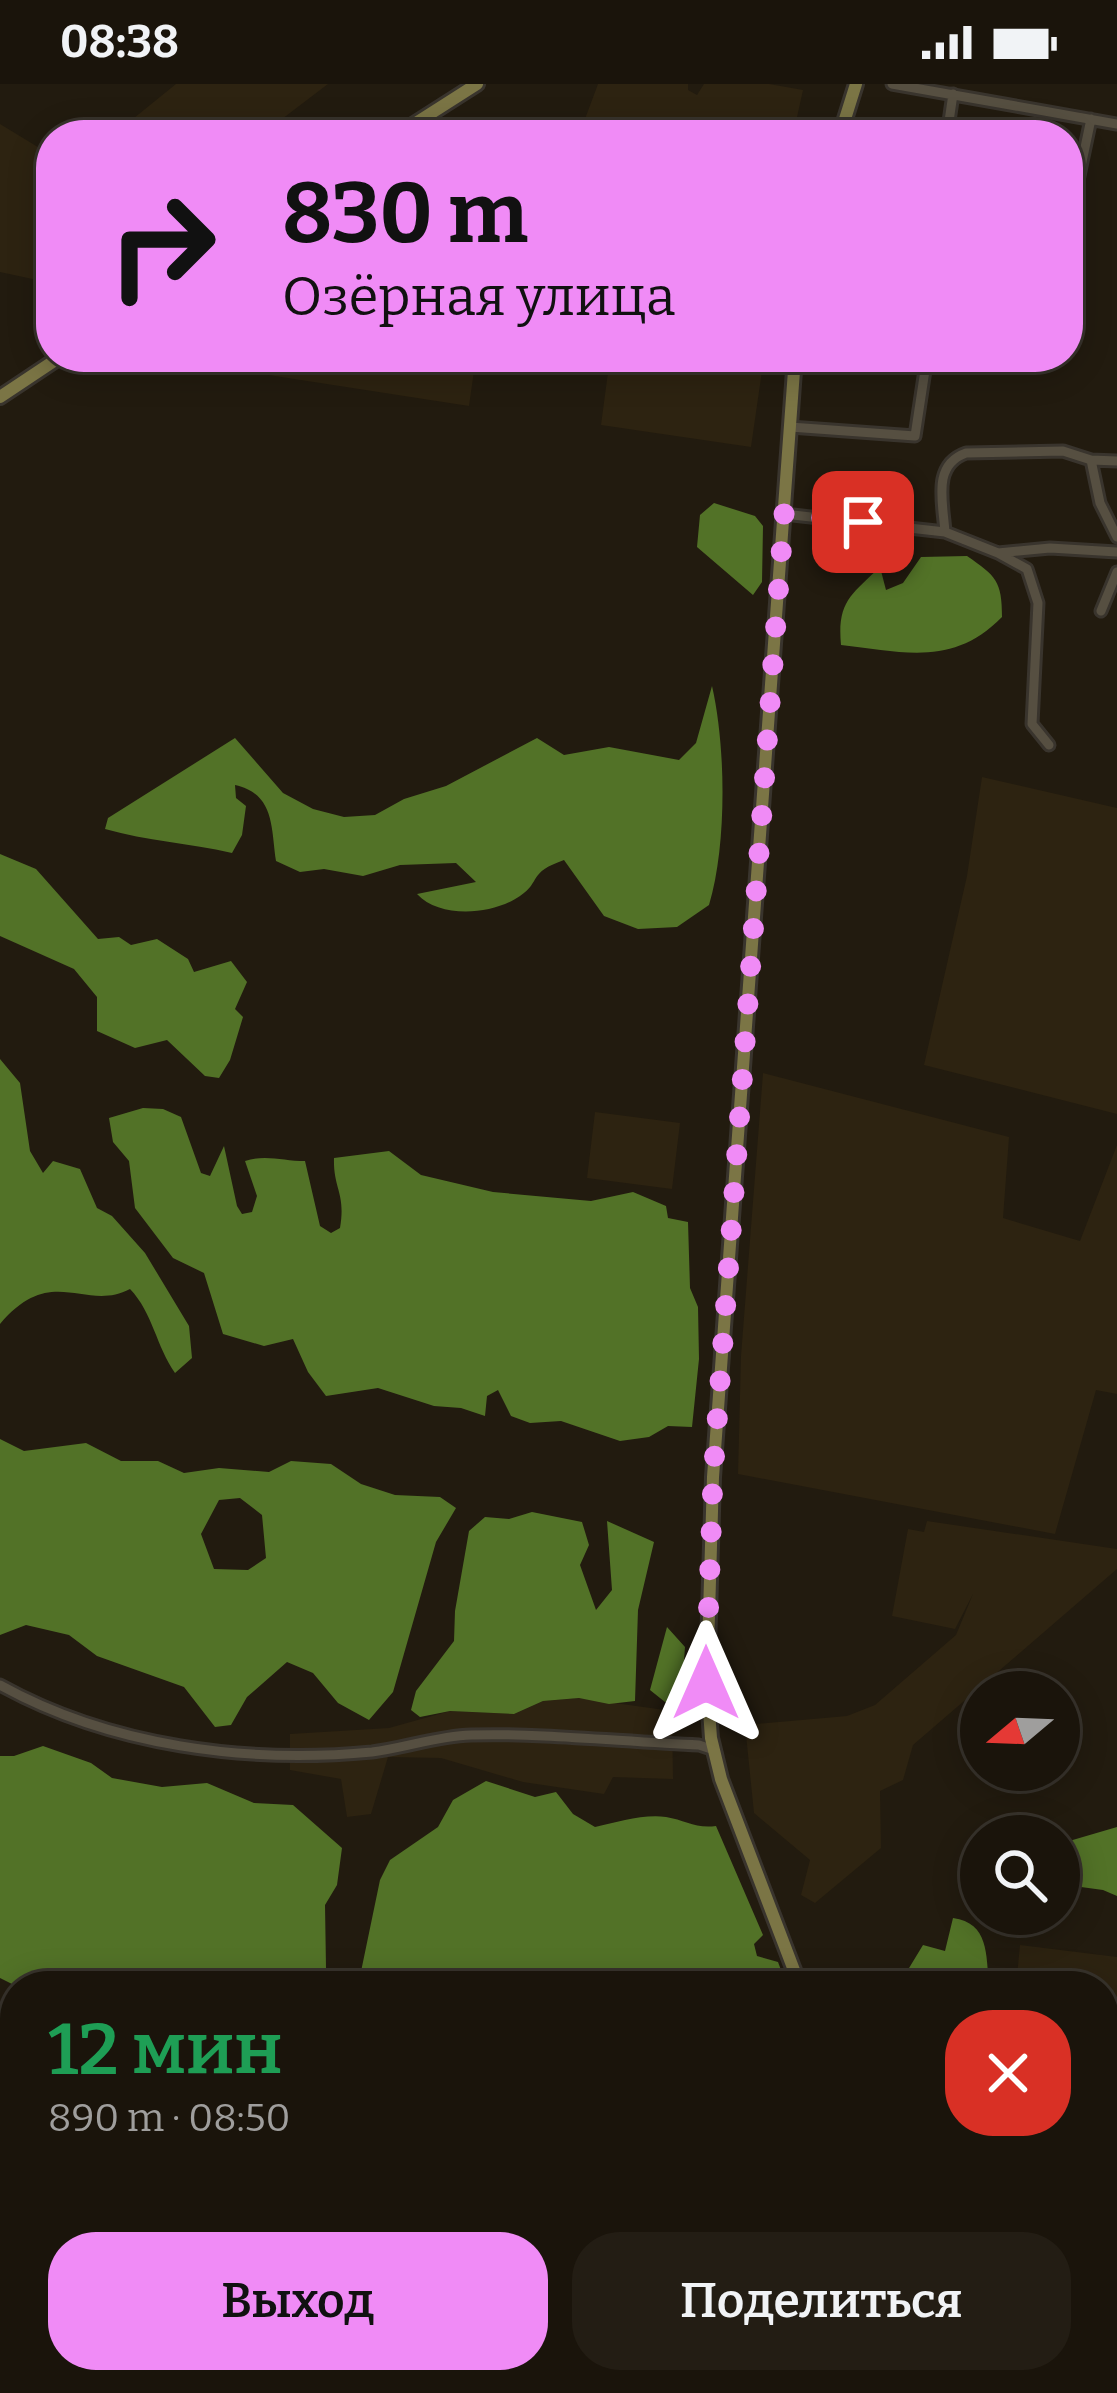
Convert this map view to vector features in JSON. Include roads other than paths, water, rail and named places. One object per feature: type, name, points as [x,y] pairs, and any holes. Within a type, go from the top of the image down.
[{"type":"main road","points":[[421,120],[477,84]]},
{"type":"main road","points":[[845,120],[856,84]]},
{"type":"main road","points":[[0,397],[38,372]]},
{"type":"main road","points":[[794,372],[713,1477],[706,1683],[713,1750],[729,1806],[794,1971]]},
{"type":"street","points":[[892,84],[1117,124]]},
{"type":"street","points":[[949,120],[953,94]]},
{"type":"street","points":[[1083,157],[1091,119]]},
{"type":"street","points":[[790,428],[915,436],[924,372]]},
{"type":"street","points":[[945,532],[942,476],[953,458],[1063,451],[1091,460],[1117,461]]},
{"type":"street","points":[[1091,460],[1100,503],[1117,537]]},
{"type":"street","points":[[784,514],[945,532],[1027,569],[1038,603],[1032,724],[1049,745]]},
{"type":"street","points":[[998,553],[1049,548],[1117,553]]},
{"type":"street","points":[[1101,611],[1117,572]]},
{"type":"street","points":[[0,1685],[36,1705],[112,1731],[212,1750],[269,1754],[375,1751],[468,1735],[699,1745],[713,1750]]}]
